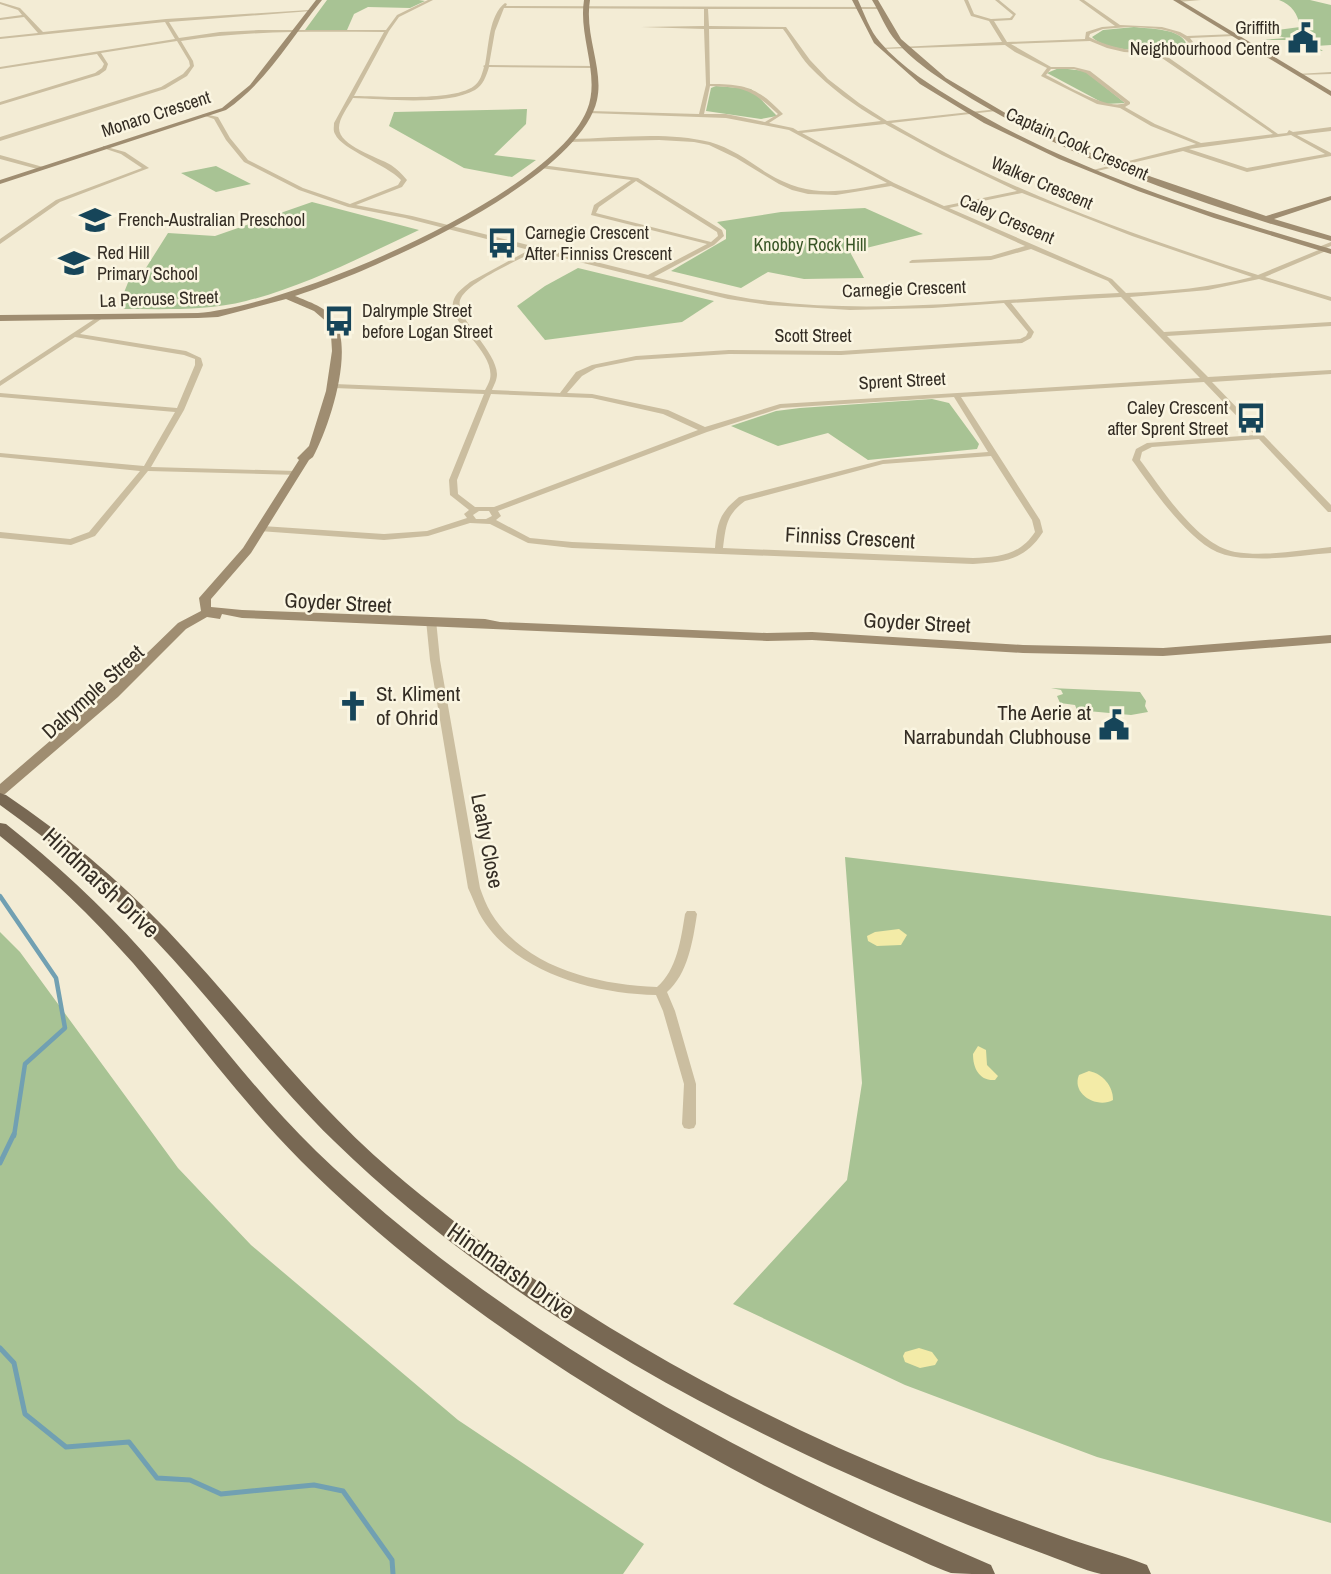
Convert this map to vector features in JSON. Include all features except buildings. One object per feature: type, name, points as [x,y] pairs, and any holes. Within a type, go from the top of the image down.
[{"type":"main road","name":"Hindmarsh Drive","points":[[1,798],[83,860],[138,911],[339,1133],[398,1187],[522,1281],[586,1324],[676,1377],[809,1446],[971,1517],[1138,1574]]},
{"type":"main road","name":"Hindmarsh Drive","points":[[0,828],[34,854],[114,931],[258,1101],[306,1153],[386,1228],[462,1289],[556,1355],[708,1446],[817,1502],[982,1574]]},
{"type":"main road","points":[[0,844],[34,854]]},
{"type":"street","name":"Monaro Crescent","points":[[0,181],[224,109],[244,95],[319,0]]},
{"type":"street","points":[[350,206],[400,186],[404,180],[378,159],[341,139],[337,123],[387,31],[398,16],[431,0]]},
{"type":"street","points":[[351,97],[417,98],[460,93],[480,85],[489,41],[502,7],[510,0]]},
{"type":"street","points":[[966,0],[972,15],[991,20],[1012,19],[1015,15],[997,0]]},
{"type":"street","points":[[1081,0],[1119,27]]},
{"type":"street","points":[[1177,0],[1199,0]]},
{"type":"street","points":[[1177,0],[1331,94]]},
{"type":"street","points":[[0,4],[18,8],[41,33]]},
{"type":"street","points":[[502,7],[586,4],[706,8],[876,4]]},
{"type":"street","name":"La Perouse Street","points":[[0,319],[205,315],[250,307],[343,275],[460,219],[500,197],[542,167],[570,141],[590,112],[596,93],[594,66],[588,48],[586,4]]},
{"type":"street","name":"Captain Cook Crescent","points":[[855,4],[861,19],[882,48],[919,79],[972,113],[1095,171],[1198,210],[1330,247]]},
{"type":"street","name":"Captain Cook Crescent","points":[[876,4],[888,27],[906,47],[942,78],[996,110],[1060,142],[1117,166],[1265,219],[1330,247]]},
{"type":"street","points":[[701,115],[708,85],[706,8]]},
{"type":"street","points":[[0,38],[166,20],[309,11]]},
{"type":"street","points":[[0,19],[26,16]]},
{"type":"street","points":[[0,139],[138,97],[172,84],[185,75],[192,65],[166,20]]},
{"type":"street","points":[[991,20],[1005,44],[1050,68],[1088,72],[1128,103],[1121,107]]},
{"type":"street","points":[[643,27],[706,27]]},
{"type":"street","name":"Walker Crescent","points":[[706,27],[782,27],[787,30],[797,49],[823,76],[887,122],[957,161],[1023,191],[1153,242],[1331,299]]},
{"type":"street","points":[[1090,40],[1087,36],[1091,32],[1119,27],[1159,29],[1187,37],[1234,35]]},
{"type":"street","points":[[0,68],[234,32],[387,31]]},
{"type":"street","points":[[882,48],[1090,40],[1120,50],[1157,52],[1187,46],[1191,42],[1187,37]]},
{"type":"street","points":[[0,104],[97,74],[106,64],[98,52]]},
{"type":"street","points":[[1157,52],[1276,134]]},
{"type":"street","points":[[485,66],[594,66]]},
{"type":"street","points":[[1050,68],[1043,75],[1099,103],[1121,107],[1153,125],[1200,145]]},
{"type":"street","points":[[1299,75],[1331,73]]},
{"type":"street","points":[[919,79],[942,78]]},
{"type":"street","points":[[708,85],[737,85],[754,89],[781,114],[767,122]]},
{"type":"street","points":[[799,132],[996,110]]},
{"type":"street","name":"Caley Crescent","points":[[590,112],[701,115],[767,122],[799,132],[892,184],[1030,247],[1096,272],[1110,280],[1164,334],[1331,510]]},
{"type":"street","name":"Carnegie Crescent","points":[[204,115],[216,118],[228,139],[246,160],[301,189],[350,206],[485,235],[728,297],[793,306],[850,308],[1205,288],[1259,277],[1330,247]]},
{"type":"street","points":[[1095,171],[1200,145],[1331,128]]},
{"type":"street","points":[[1182,149],[1247,170],[1330,155],[1289,132]]},
{"type":"street","points":[[570,141],[699,142],[725,150],[787,187],[809,192],[835,193],[892,184]]},
{"type":"street","points":[[0,242],[53,203],[141,172],[146,166],[105,147]]},
{"type":"street","points":[[0,157],[41,168]]},
{"type":"street","points":[[542,167],[636,179],[718,229],[721,236],[712,244],[649,277]]},
{"type":"street","points":[[636,179],[596,206],[593,214],[712,244]]},
{"type":"street","points":[[943,208],[1023,191]]},
{"type":"street","points":[[1265,219],[1331,198]]},
{"type":"street","points":[[1198,210],[1219,204]]},
{"type":"street","points":[[912,262],[991,258],[1030,247]]},
{"type":"street","points":[[474,510],[454,495],[453,480],[494,377],[490,357],[457,314],[456,305],[458,297],[474,284],[536,248]]},
{"type":"street","points":[[216,613],[214,600],[219,587],[262,529],[307,455],[334,386],[336,347],[332,323],[321,312],[286,296]]},
{"type":"street","name":"Scott Street","points":[[563,393],[579,373],[594,366],[636,358],[729,352],[841,353],[1022,341],[1029,337],[1031,332],[1006,300]]},
{"type":"street","points":[[0,384],[101,317]]},
{"type":"street","points":[[1164,334],[1331,324]]},
{"type":"street","points":[[0,535],[71,542],[88,537],[146,469],[180,410],[199,365],[198,358],[175,351],[75,335]]},
{"type":"street","name":"Sprent Street","points":[[494,510],[704,430],[791,405],[1331,372]]},
{"type":"street","points":[[334,386],[563,393],[639,404],[665,412],[704,430]]},
{"type":"street","name":"Finniss Crescent","points":[[491,521],[521,538],[545,543],[973,561],[997,561],[1018,555],[1032,545],[1039,533],[1036,520],[955,394]]},
{"type":"street","points":[[0,395],[180,410]]},
{"type":"street","points":[[1261,437],[1150,445],[1139,451],[1136,460],[1201,538],[1222,551],[1258,555],[1331,550]]},
{"type":"street","points":[[719,550],[722,519],[727,510],[742,499],[883,462],[992,454]]},
{"type":"street","points":[[0,455],[146,469],[296,473]]},
{"type":"street","points":[[262,529],[384,537],[428,533],[470,520],[491,521],[497,516],[494,510],[474,510],[468,514],[470,520]]},
{"type":"street","name":"Goyder Street","points":[[216,613],[232,619],[358,619],[482,629],[500,626],[767,637],[812,636],[1023,649],[1163,652],[1331,639]]},
{"type":"street","name":"Dalrymple Street","points":[[1,798],[119,699],[192,629],[216,613]]},
{"type":"street","name":"Leahy Close","points":[[430,624],[474,888],[484,911],[512,943],[557,971],[618,988],[660,991]]},
{"type":"street","points":[[689,1124],[690,1084],[669,1011],[660,991],[669,982],[686,944],[691,914]]},
{"type":"green space","points":[[327,0],[425,1],[410,8],[368,7],[354,14],[347,30],[305,30]]},
{"type":"green space","points":[[1279,0],[1310,0],[1331,5],[1331,45],[1316,46],[1323,51],[1318,51],[1292,40],[1262,40],[1286,38],[1263,32],[1300,27],[1294,10]]},
{"type":"green space","points":[[1134,27],[1171,32],[1186,43],[1152,51],[1110,46],[1092,37],[1103,30]]},
{"type":"green space","points":[[1059,68],[1085,71],[1125,103],[1105,104],[1047,73]]},
{"type":"green space","points":[[716,86],[751,89],[777,116],[761,119],[706,111],[711,88]]},
{"type":"green space","points":[[527,109],[526,124],[494,155],[536,160],[512,177],[464,168],[389,126],[394,112]]},
{"type":"green space","points":[[216,166],[251,184],[216,192],[181,173]]},
{"type":"green space","points":[[312,202],[419,230],[312,279],[246,301],[185,309],[124,309],[119,305],[129,280],[144,271],[168,233],[215,236]]},
{"type":"green space","name":"Knobby Rock Hill","points":[[865,208],[923,234],[850,252],[864,278],[804,279],[768,272],[741,288],[671,271],[726,239],[726,230],[717,222],[781,212]]},
{"type":"green space","points":[[578,268],[714,301],[682,322],[545,340],[517,306],[545,286]]},
{"type":"green space","points":[[932,399],[949,403],[979,444],[977,449],[868,460],[828,433],[778,446],[731,426],[776,411]]},
{"type":"green space","points":[[1051,688],[1140,692],[1146,701],[1148,712],[1131,715],[1077,710],[1075,705],[1060,703],[1057,696],[1063,694],[1061,690]]},
{"type":"green space","points":[[845,857],[1331,916],[1331,1523],[1097,1457],[905,1385],[733,1304],[847,1180],[862,1083]]},
{"type":"green space","points":[[0,932],[20,952],[178,1168],[251,1245],[458,1420],[644,1544],[623,1574],[0,1574]]},
{"type":"sand","points":[[899,929],[907,935],[901,945],[877,946],[868,941],[867,936],[875,932]]},
{"type":"sand","points":[[978,1046],[986,1050],[987,1065],[998,1076],[995,1080],[981,1076],[976,1069],[973,1054]]},
{"type":"sand","points":[[1089,1071],[1106,1081],[1113,1100],[1100,1103],[1082,1094],[1079,1075]]},
{"type":"sand","points":[[919,1348],[932,1352],[938,1360],[935,1365],[920,1368],[905,1362],[905,1352]]},
{"type":"waterway","points":[[0,896],[56,978],[65,1028],[25,1064],[14,1136]]},
{"type":"waterway","points":[[0,1163],[14,1134]]},
{"type":"waterway","points":[[0,1348],[14,1363],[25,1414],[66,1447],[129,1442],[157,1478],[190,1480],[221,1494],[314,1485],[343,1491],[392,1560],[393,1574]]},
{"type":"place","name":"Griffith Neighbourhood Centre","points":[[1303,38]]},
{"type":"place","name":"French-Australian Preschool","points":[[95,220]]},
{"type":"place","name":"Carnegie Crescent After Finniss Crescent","points":[[502,243]]},
{"type":"place","name":"Red Hill Primary School","points":[[74,263]]},
{"type":"place","name":"Dalrymple Street before Logan Street","points":[[339,321]]},
{"type":"place","name":"Caley Crescent after Sprent Street","points":[[1251,418]]},
{"type":"place","name":"St. Kliment of Ohrid","points":[[353,706]]},
{"type":"place","name":"The Aerie at Narrabundah Clubhouse","points":[[1114,725]]}]
